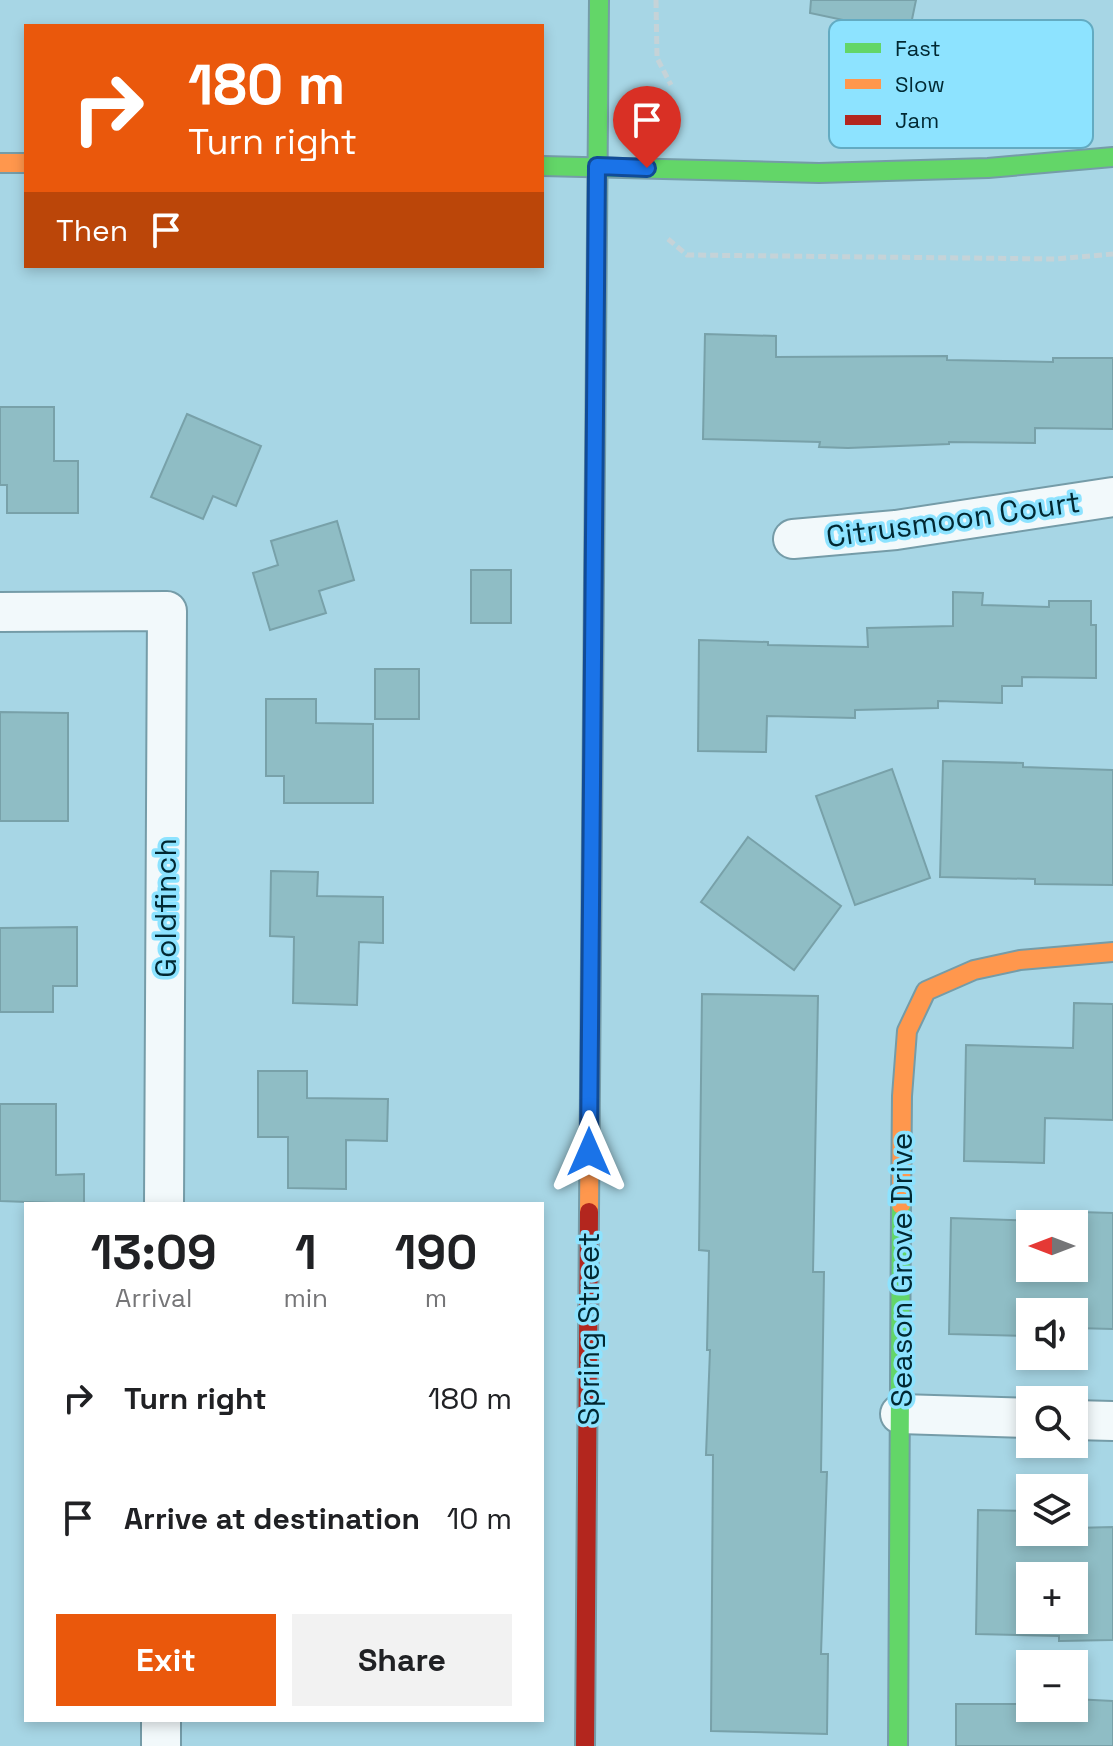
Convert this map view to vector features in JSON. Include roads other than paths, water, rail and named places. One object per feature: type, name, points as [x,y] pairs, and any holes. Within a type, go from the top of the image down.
[{"type":"street","name":"Spring Street","points":[[585,1746],[599,0]]},
{"type":"street","points":[[544,166],[819,173],[988,168],[1113,157]]},
{"type":"street","points":[[0,163],[24,163]]},
{"type":"street","name":"Citrusmoon Court","points":[[793,539],[896,530],[1113,497]]},
{"type":"street","name":"Goldfinch","points":[[0,612],[167,611],[164,1202]]},
{"type":"street","name":"Season Grove Drive","points":[[898,1746],[902,1096],[907,1031],[926,991],[974,970],[1020,960],[1113,952]]},
{"type":"street","points":[[900,1414],[1016,1418]]},
{"type":"street","points":[[1088,1420],[1113,1421]]},
{"type":"street","points":[[161,1722],[161,1746]]}]
